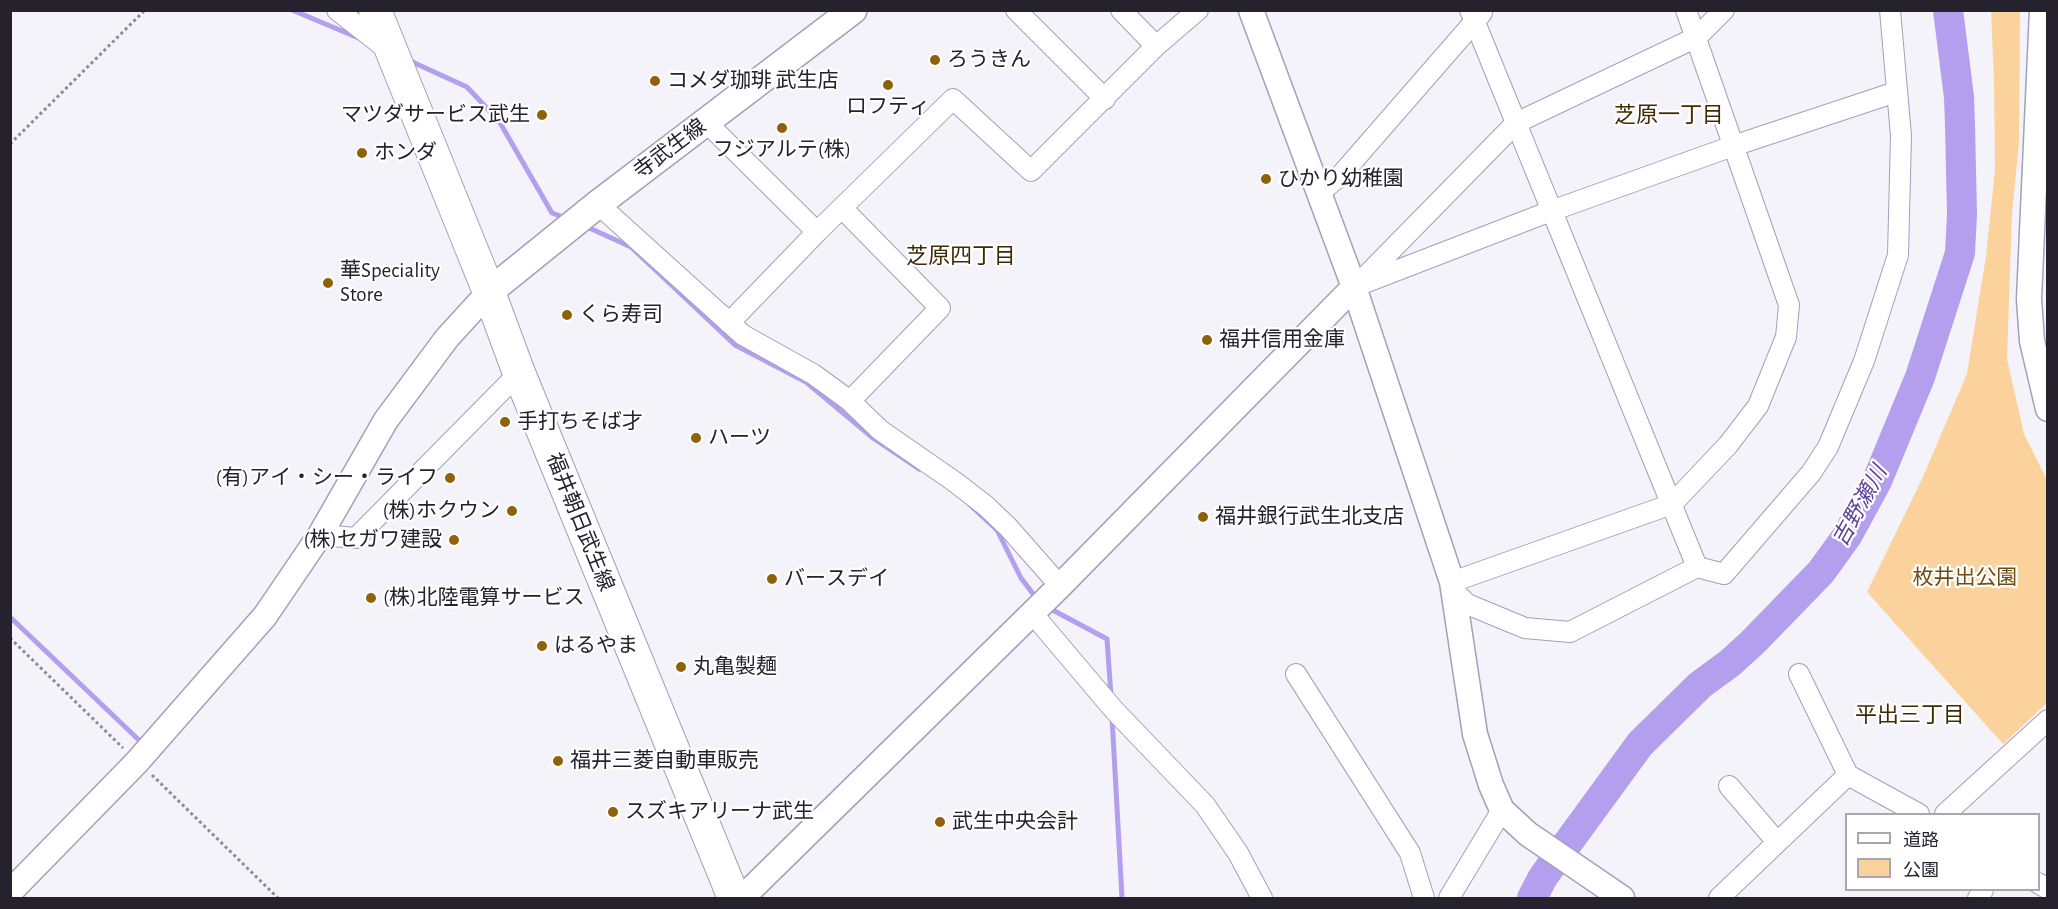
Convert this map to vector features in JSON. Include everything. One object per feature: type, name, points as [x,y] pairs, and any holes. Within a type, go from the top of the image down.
[{"type":"main road","name":"福井朝日武生線","points":[[375,10],[489,292],[519,373],[734,898]]},
{"type":"main road","name":"寺武生線","points":[[489,292],[598,204],[852,11]]},
{"type":"street","points":[[337,10],[392,53]]},
{"type":"street","points":[[1016,10],[1105,99]]},
{"type":"street","points":[[1121,10],[1156,46]]},
{"type":"street","points":[[729,323],[817,232],[953,99],[1030,171],[1156,46],[1198,10]]},
{"type":"street","points":[[1453,586],[1672,504],[1728,445],[1758,406],[1786,337],[1790,305],[1686,10]]},
{"type":"street","points":[[742,898],[1060,586],[1516,123],[1697,38],[1724,10]]},
{"type":"street","points":[[1453,586],[1467,604],[1525,628],[1570,632],[1697,567],[1724,574],[1811,473],[1828,447],[1864,361],[1898,255],[1901,136],[1890,10]]},
{"type":"street","points":[[2042,10],[2029,299],[2032,341],[2048,409]]},
{"type":"street","points":[[1256,13],[1354,287],[1453,586],[1475,734],[1491,785],[1502,810],[1528,834],[1622,898]]},
{"type":"street","points":[[1319,194],[1340,176],[1476,14],[1551,211],[1697,567]]},
{"type":"street","points":[[1354,287],[1551,211],[1733,146],[1896,92]]},
{"type":"street","points":[[706,122],[817,232]]},
{"type":"street","points":[[598,204],[742,335],[813,374],[849,401],[880,430],[986,506],[1008,527],[1060,586]]},
{"type":"street","points":[[843,208],[940,308],[849,401]]},
{"type":"street","points":[[10,892],[138,762],[265,616],[320,535],[386,420],[447,338],[489,292]]},
{"type":"street","points":[[320,535],[356,538],[519,373]]},
{"type":"street","points":[[1032,613],[1114,710],[1205,805],[1238,853],[1262,898]]},
{"type":"street","points":[[1296,674],[1410,853],[1424,898]]},
{"type":"street","points":[[1799,674],[1848,775],[1917,813]]},
{"type":"street","points":[[1946,813],[2048,720]]},
{"type":"street","points":[[1719,898],[1848,775]]},
{"type":"street","points":[[1729,786],[1777,842]]},
{"type":"street","points":[[1449,898],[1502,810]]},
{"type":"path","points":[[10,144],[145,10]]},
{"type":"path","points":[[10,638],[278,898]]},
{"type":"green space","name":"枚井出公園","points":[[1991,11],[2020,11],[2019,143],[2012,212],[2007,359],[2024,434],[2048,482],[2047,703],[2003,744],[1867,592],[1922,479],[1967,374],[1986,256],[1995,170]]},
{"type":"waterway","points":[[292,10],[361,39]]},
{"type":"waterway","name":"吉野瀬川","points":[[1532,898],[1543,877],[1640,744],[1700,685],[1730,663],[1753,642],[1821,572],[1847,536],[1877,481],[1920,377],[1960,253],[1962,214],[1959,97],[1948,10]]},
{"type":"waterway","points":[[408,60],[467,87],[499,121],[552,213],[568,219]]},
{"type":"waterway","points":[[585,226],[631,247],[735,345],[806,382],[873,438],[919,469]]},
{"type":"waterway","points":[[970,505],[997,530],[1021,578],[1037,599]]},
{"type":"waterway","points":[[1047,607],[1107,639],[1111,696]]},
{"type":"waterway","points":[[10,617],[142,743],[146,741]]},
{"type":"waterway","points":[[1112,717],[1122,898]]},
{"type":"place","name":"ろうきん","points":[[935,60]]},
{"type":"place","name":"コメダ珈琲 武生店","points":[[655,81]]},
{"type":"place","name":"ロフティ","points":[[888,85]]},
{"type":"place","name":"マツダサービス武生","points":[[542,115]]},
{"type":"place","name":"フジアルテ(株)","points":[[782,128]]},
{"type":"place","name":"ホンダ","points":[[362,153]]},
{"type":"place","name":"ひかり幼稚園","points":[[1266,179]]},
{"type":"place","name":"華Speciality Store","points":[[328,283]]},
{"type":"place","name":"くら寿司","points":[[567,315]]},
{"type":"place","name":"福井信用金庫","points":[[1207,340]]},
{"type":"place","name":"手打ちそば才","points":[[505,422]]},
{"type":"place","name":"ハーツ","points":[[696,438]]},
{"type":"place","name":"(有)アイ・シー・ライフ","points":[[450,478]]},
{"type":"place","name":"(株)ホクウン","points":[[512,511]]},
{"type":"place","name":"福井銀行武生北支店","points":[[1203,517]]},
{"type":"place","name":"(株)セガワ建設","points":[[454,540]]},
{"type":"place","name":"バースデイ","points":[[772,579]]},
{"type":"place","name":"(株)北陸電算サービス","points":[[371,598]]},
{"type":"place","name":"はるやま","points":[[542,646]]},
{"type":"place","name":"丸亀製麺","points":[[681,667]]},
{"type":"place","name":"福井三菱自動車販売","points":[[558,761]]},
{"type":"place","name":"スズキアリーナ武生","points":[[613,812]]},
{"type":"place","name":"武生中央会計","points":[[940,822]]},
{"type":"district","name":"芝原一丁目","points":[[1669,115]]},
{"type":"district","name":"芝原四丁目","points":[[961,256]]},
{"type":"district","name":"平出三丁目","points":[[1910,715]]}]
